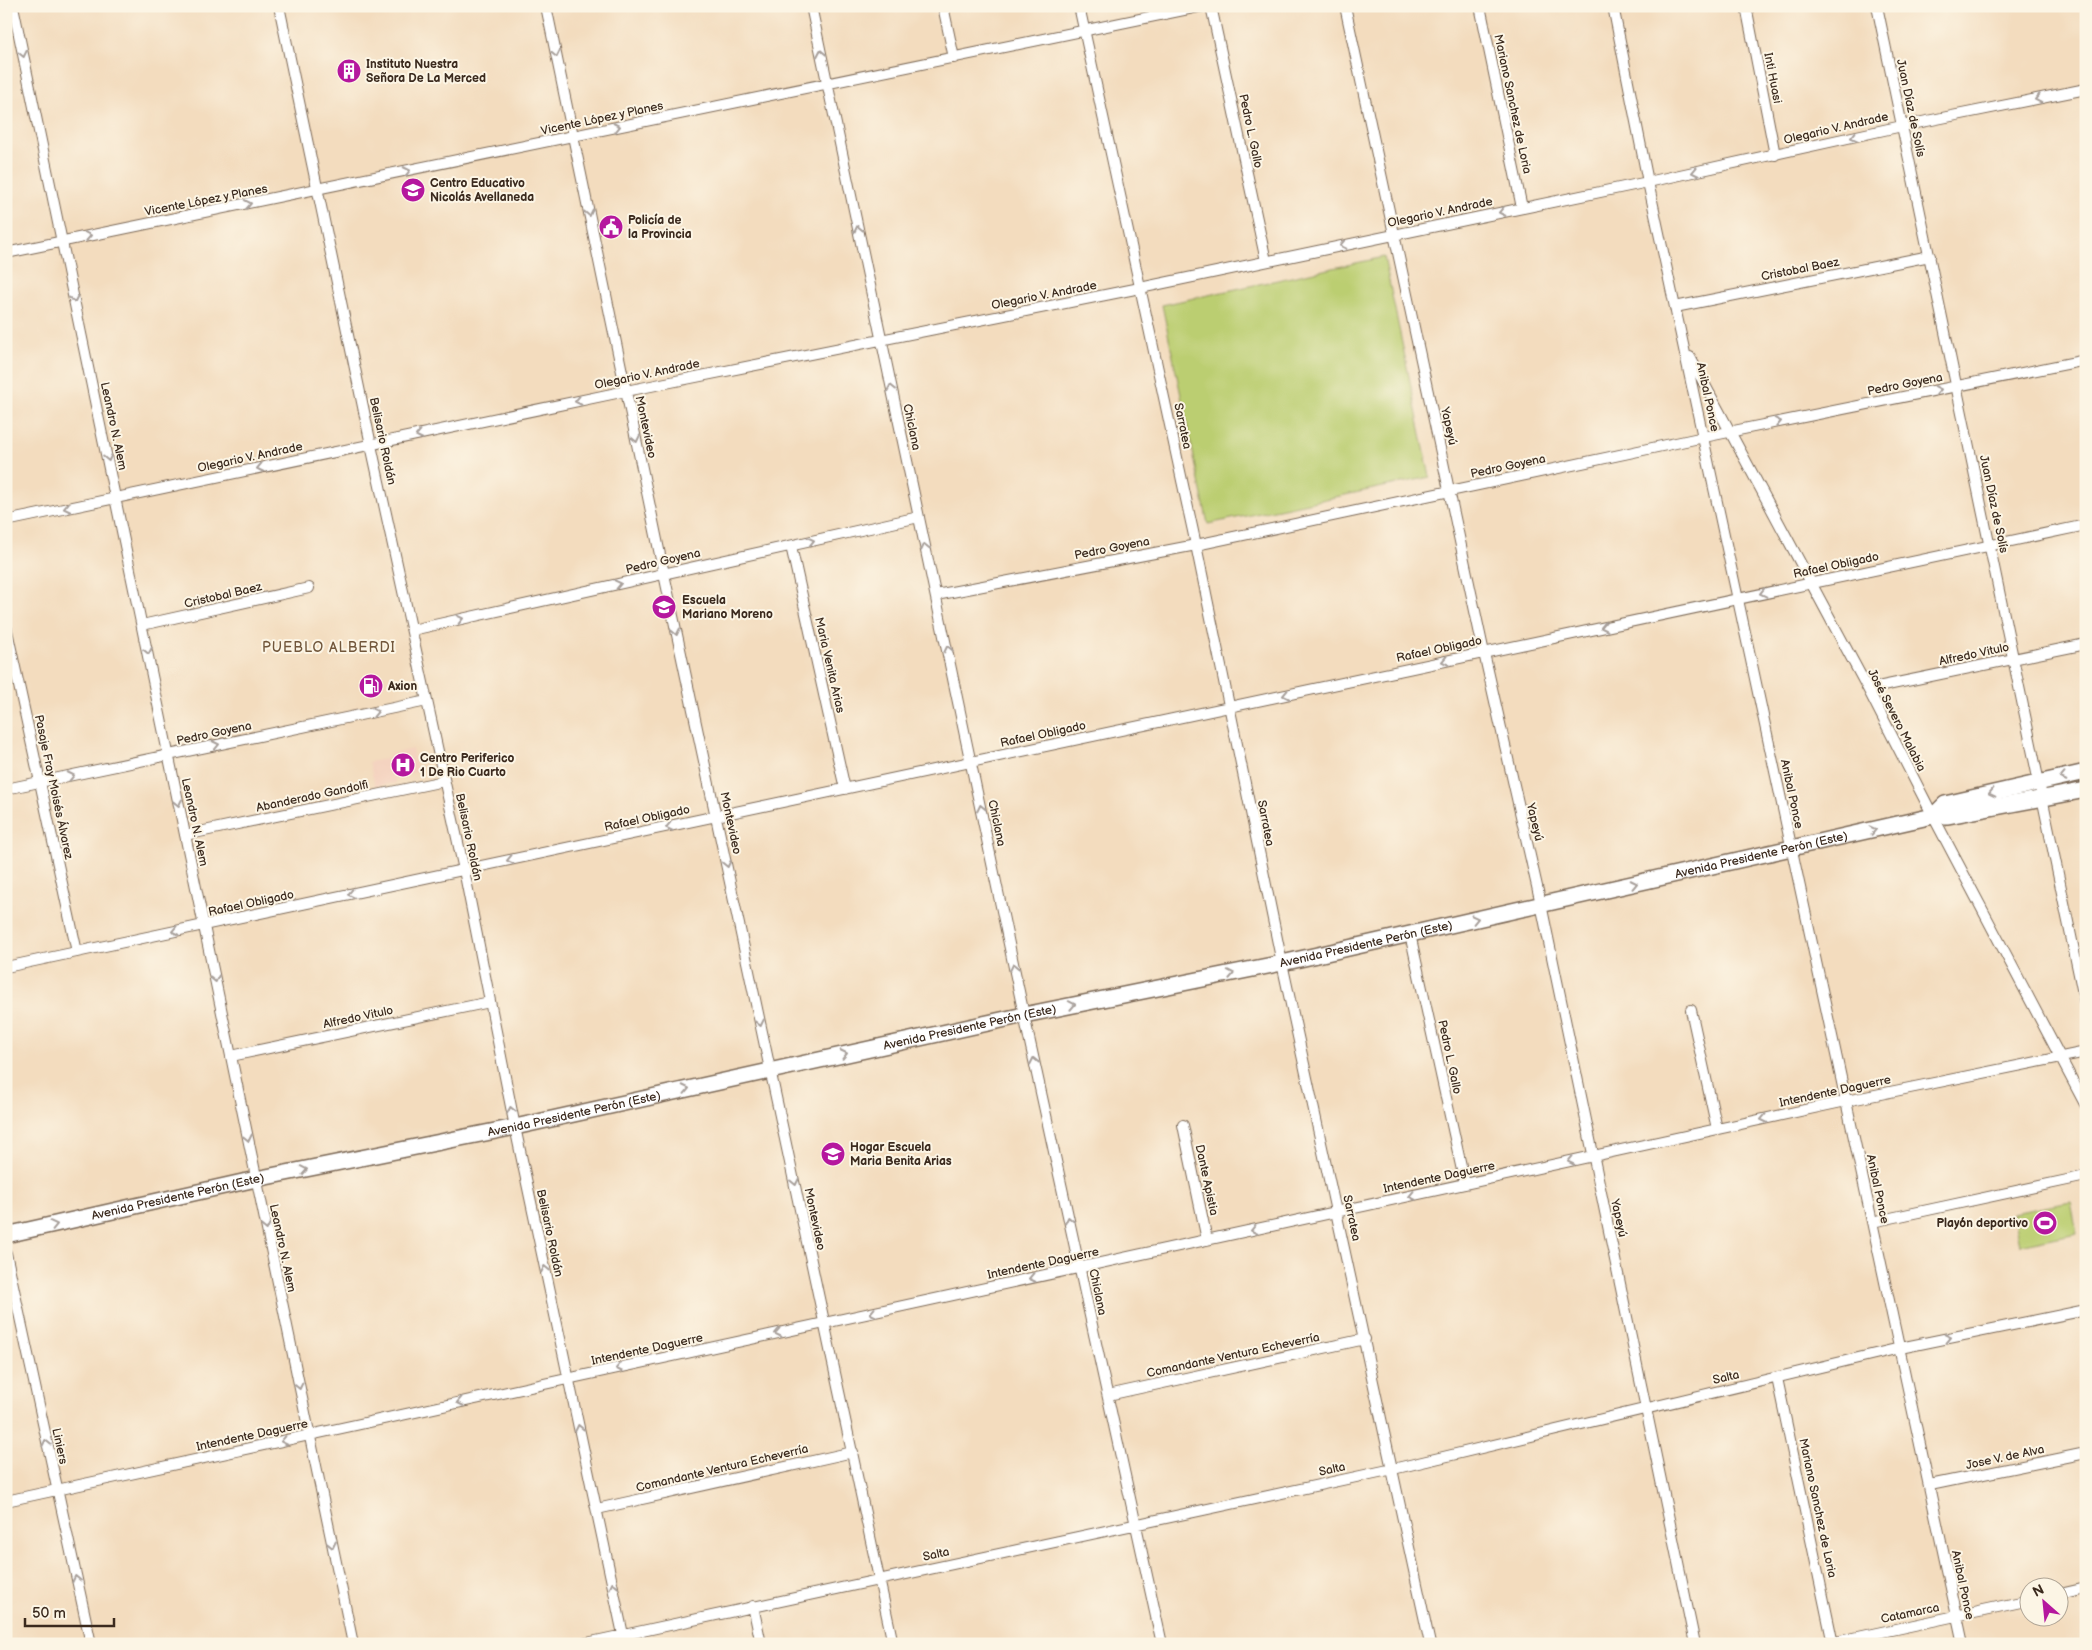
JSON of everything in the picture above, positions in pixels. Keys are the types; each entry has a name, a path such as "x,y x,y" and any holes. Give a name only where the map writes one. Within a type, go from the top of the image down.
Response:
{"main road":[{"name":"Avenida Presidente Perón (Este)","path":"1933,816 1945,804 2086,772"},
{"name":"Avenida Presidente Perón (Este)","path":"6,1236 256,1179 515,1127 1024,1015 1282,964 1541,904 1791,850 1933,816 1948,816 2086,790"}],"street":[{"name":"Leandro N. Alem","path":"13,6 352,1644"},
{"name":"Belisario Roldán","path":"279,6 371,445 464,870 515,1127 624,1639"},
{"name":"Montevideo","path":"546,6 664,574 894,1644"},
{"name":"Chiclana","path":"812,6 1024,1015 1162,1644"},
{"path":"943,6 954,58"},
{"name":"Sarratea","path":"1079,6 1196,545 1282,964 1430,1644"},
{"name":"Vicente López y Planes","path":"6,253 1203,6"},
{"name":"Pedro L. Gallo","path":"1211,6 1266,261"},
{"name":"Yapeyú","path":"1345,6 1484,653 1541,904 1696,1644"},
{"name":"Mariano Sanchez de Loria","path":"1480,6 1522,208"},
{"name":"Anibal Ponce","path":"1613,6 1648,182 1963,1644"},
{"name":"Inti Huasi","path":"1746,6 1775,155"},
{"name":"Juan Díaz de Solís","path":"1877,6 2086,1008"},
{"name":"Olegario V. Andrade","path":"6,521 626,391 1140,288 1775,155 1902,126 2086,89"},
{"name":"Cristobal Baez","path":"1676,307 1930,256"},
{"name":"José Severo Malabia","path":"1684,347 1868,689 2086,1106"},
{"name":"Pedro Goyena","path":"936,595 1196,545 1704,437 2086,360"},
{"name":"Pedro Goyena","path":"412,630 919,517"},
{"name":"Rafael Obligado","path":"6,967 1738,599 1810,582 2086,525"},
{"name":"Maria Venita Arias","path":"791,546 845,789"},
{"name":"Cristobal Baez","path":"142,625 309,588"},
{"name":"Pasaje Fray Moisés Álvarez","path":"6,626 77,952"},
{"name":"Alfredo Vitulo","path":"1868,689 2086,644"},
{"name":"Pedro Goyena","path":"6,789 427,701"},
{"name":"Abanderado Gandolfi","path":"185,835 444,781"},
{"name":"Pedro L. Gallo","path":"1410,934 1465,1184"},
{"name":"Alfredo Vitulo","path":"231,1056 490,1002"},
{"path":"1691,1010 1717,1129"},
{"name":"Intendente Daguerre","path":"6,1501 1846,1101 2086,1052"},
{"name":"Dante Apistia","path":"1183,1125 1207,1240"},
{"path":"1872,1222 2086,1176"},
{"name":"Liniers","path":"6,1253 91,1644"},
{"name":"Salta","path":"582,1644 624,1639 753,1606 1392,1469 1900,1348 2086,1310"},
{"name":"Comandante Ventura Echeverría","path":"1108,1395 1365,1339"},
{"name":"Mariano Sanchez de Loria","path":"1777,1378 1831,1643"},
{"name":"Comandante Ventura Echeverría","path":"597,1509 853,1452"},
{"name":"Jose V. de Alva","path":"1930,1485 2086,1452"},
{"path":"2070,1592 2086,1588"},
{"name":"Catamarca","path":"1831,1643 2020,1602"},
{"path":"753,1606 761,1644"}],"shaded area":[{"path":"412,749 417,772 395,777 396,783 375,786 369,762 390,758 389,754"}],"green space":[{"path":"1384,257 1430,477 1208,524 1162,305"},
{"name":"Playón deportivo","path":"2071,1202 2077,1233 2019,1245 2013,1213"}],"place":[{"name":"Instituto Nuestra Señora De La Merced","path":"349,71"},
{"name":"Centro Educativo Nicolás Avellaneda","path":"413,190"},
{"name":"Policía de la Provincia","path":"611,227"},
{"name":"Escuela Mariano Moreno","path":"664,607"},
{"name":"Axion","path":"371,686"},
{"name":"Centro Periferico 1 De Rio Cuarto","path":"403,765"},
{"name":"Hogar Escuela Maria Benita Arias","path":"833,1154"},
{"name":"Playón deportivo","path":"2045,1223"}],"district":[{"name":"PUEBLO ALBERDI","path":"329,647"}]}
